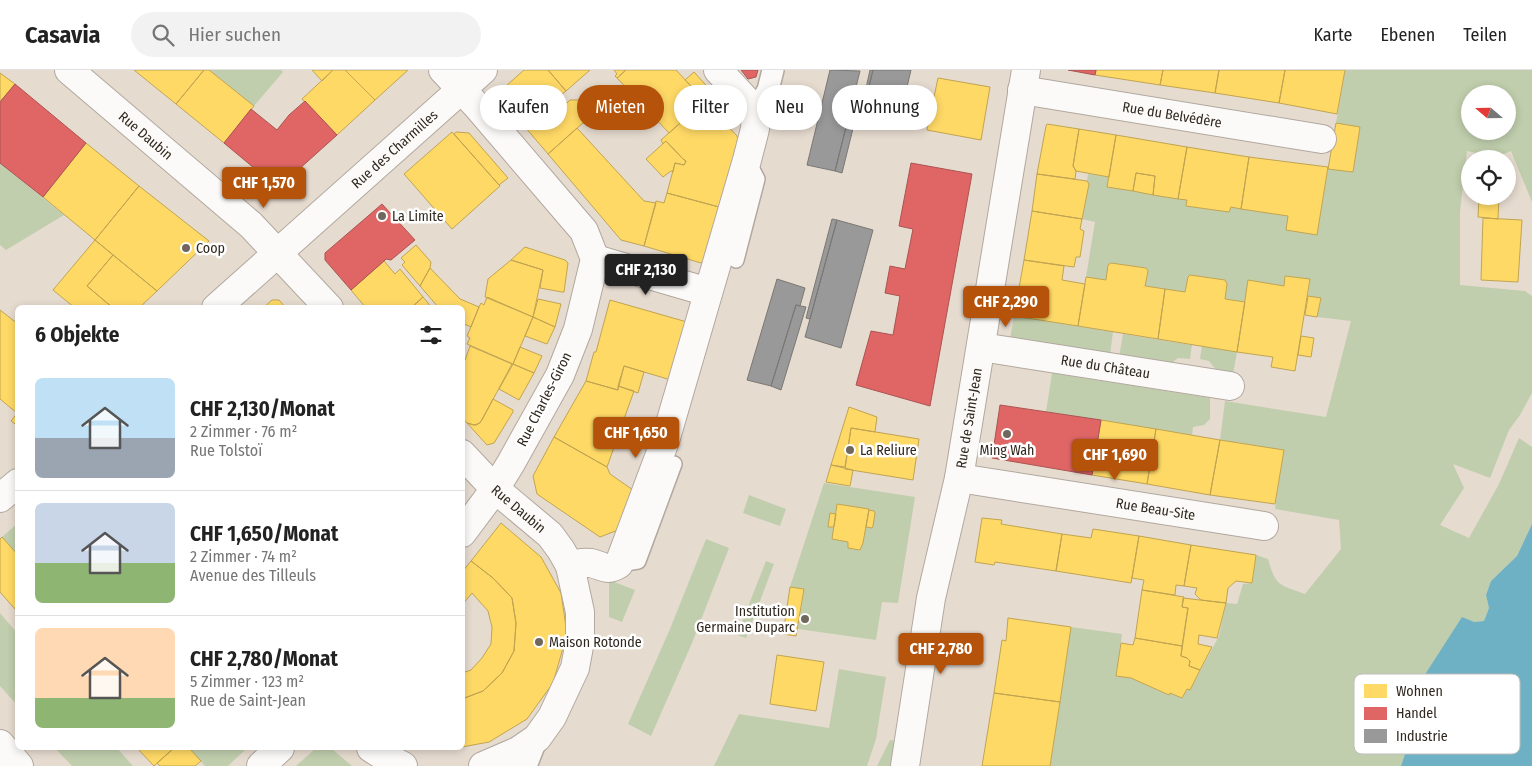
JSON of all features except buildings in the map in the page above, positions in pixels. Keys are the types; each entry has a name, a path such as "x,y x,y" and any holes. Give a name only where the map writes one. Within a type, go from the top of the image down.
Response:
{"street":[{"name":"Rue Daubin","path":"69,70 250,225 326,305"},
{"path":"443,70 584,231 595,259 708,292"},
{"name":"Rue des Charmilles","path":"219,305 483,70"},
{"path":"718,70 756,111"},
{"path":"570,566 580,562 613,568 619,564 665,441 747,160 756,111 768,90 773,70"},
{"name":"Rue du Belvédère","path":"1024,80 1322,139"},
{"name":"Rue de Saint-Jean","path":"905,766 931,598 959,478 1024,80"},
{"name":"Rue Charles-Giron","path":"465,529 495,489 560,375 578,329 595,259"},
{"name":"Rue du Château","path":"981,347 1230,386"},
{"name":"Rue Daubin","path":"465,457 495,489 550,535 570,566 580,612 580,641 575,668 552,717 537,738"},
{"name":"Rue Beau-Site","path":"959,478 1264,526"},
{"path":"0,498 15,486"},
{"path":"483,766 518,751 537,738"},
{"path":"526,766 537,738"},
{"path":"0,744 19,766"},
{"path":"261,766 278,750"},
{"path":"374,750 403,766"}],"lane":[{"path":"736,260 757,179 747,160"},
{"path":"619,564 638,561 674,464"}],"green space":[{"path":"209,70 281,70 283,72 254,106"},
{"path":"1345,70 1532,70 1532,202 1516,163 1516,150 1461,150 1460,285 1525,291 1532,296 1532,393 1509,430 1490,478 1453,464 1464,488 1440,525 1469,538 1499,484 1519,438 1532,447 1532,524 1517,556 1491,581 1486,595 1489,608 1484,621 1474,622 1426,674 1354,674 1354,754 1405,754 1401,766 1050,766 1071,627 1122,634 1116,676 1131,678 1169,695 1170,693 1182,698 1187,689 1190,690 1219,636 1226,603 1237,604 1243,584 1252,583 1256,555 1268,559 1276,580 1284,586 1305,594 1341,549 1339,520 1275,509 1283,450 1220,440 1225,401 1326,417 1351,321 1317,317 1321,299 1308,296 1310,279 1286,276 1284,286 1248,280 1245,302 1225,299 1227,284 1225,280 1191,275 1188,277 1185,292 1145,286 1148,271 1146,268 1111,263 1108,265 1106,280 1086,277 1095,222 1082,219 1089,184 1087,181 1088,174 1109,177 1108,187 1187,200 1186,206 1229,212 1231,207 1288,216 1317,235 1328,169 1353,172 1360,128 1336,123"},
{"path":"0,163 64,215 6,250 0,245"},
{"path":"1014,316 1113,332 1110,354 1010,339"},
{"path":"1123,334 1192,345 1190,359 1178,358 1169,365 1119,357"},
{"path":"1202,346 1237,352 1233,374 1217,371 1209,361 1200,359"},
{"path":"1052,373 1210,398 1210,419 1204,425 1193,427 1192,435 1046,412"},
{"path":"824,483 915,497 898,603 882,602 876,640 798,629 804,590 790,587"},
{"path":"749,495 786,509 780,526 743,513"},
{"path":"15,526 15,553 2,537"},
{"path":"706,539 729,548 692,643 651,736 628,724 670,629"},
{"path":"766,561 774,564 746,638 737,635"},
{"path":"609,580 635,590 622,622 609,617"},
{"path":"0,613 15,631 15,703 0,686"},
{"path":"839,669 886,677 876,739 867,766 714,766 739,714 829,728"},
{"path":"890,740 898,741 894,766 877,766"},
{"path":"57,750 119,750 133,766 72,766"},
{"path":"191,750 245,750 228,766 205,766"},
{"path":"314,750 333,750 352,766 296,766"}],"water":[{"path":"1532,524 1532,766 1401,766 1405,754 1520,754 1520,674 1426,674 1462,617 1474,622 1484,621 1489,608 1486,595 1491,581 1517,556"}],"place":[{"name":"La Limite","path":"382,216"},
{"name":"Coop","path":"186,248"},
{"name":"Ming Wah","path":"1007,434"},
{"name":"La Reliure","path":"850,450"},
{"name":"Institution Germaine Duparc","path":"805,619"},
{"name":"Maison Rotonde","path":"539,642"}]}
